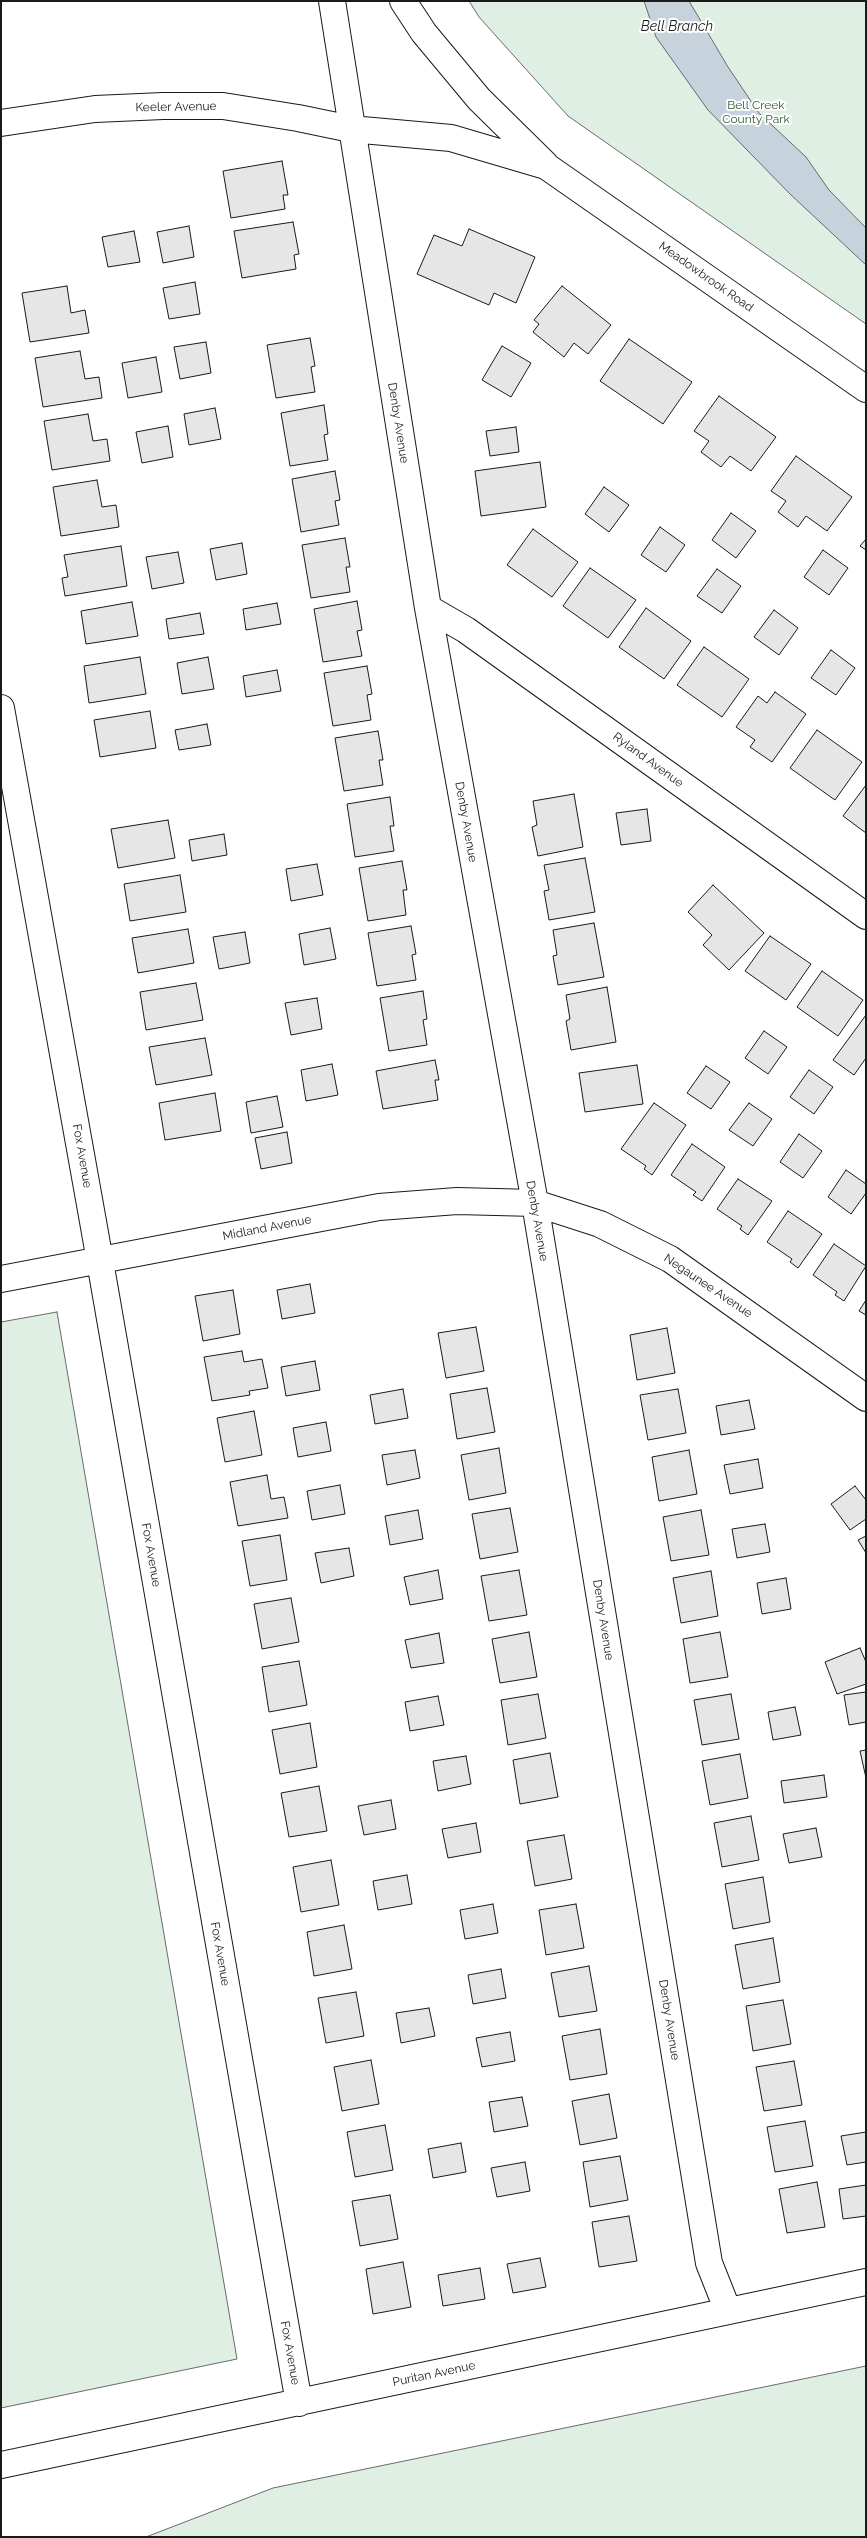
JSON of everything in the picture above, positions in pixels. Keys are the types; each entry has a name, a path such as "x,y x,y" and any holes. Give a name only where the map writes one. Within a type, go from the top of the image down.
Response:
{"street":[{"path":"332,1 350,129"},
{"name":"Meadowbrook Road","path":"403,1 424,33 478,99 546,166 866,389"},
{"name":"Keeler Avenue","path":"1,123 95,109 223,106 298,118 350,129"},
{"name":"Meadowbrook Road","path":"350,129 451,138 546,166"},
{"name":"Denby Avenue","path":"350,129 428,608 535,1203 709,2263 728,2311"},
{"name":"Ryland Avenue","path":"428,608 466,630 866,916"},
{"name":"Fox Avenue","path":"1,708 100,1260 299,2403"},
{"name":"Midland Avenue","path":"1,1279 379,1207 457,1201 535,1203"},
{"name":"Negaunee Avenue","path":"535,1203 600,1224 670,1259 866,1398"},
{"name":"Puritan Avenue","path":"1,2465 866,2282"}],"green space":[{"name":"Bell Creek County Park","path":"469,1 866,1 866,324 568,116 479,17"},
{"path":"57,1312 237,2359 1,2408 1,1322"},
{"path":"866,2366 866,2537 146,2537 273,2488"}],"water":[{"name":"Bell Branch","path":"644,1 689,1 728,67 759,113 806,157 829,190 866,228 866,265 790,194 708,110 656,37"}],"building":[{"path":"282,161 288,195 283,195 285,209 231,218 223,171"},
{"path":"293,222 299,254 294,255 296,269 242,278 234,231"},
{"path":"189,226 194,257 163,263 157,232"},
{"path":"469,229 535,257 516,303 494,293 489,305 417,274 434,235 462,246"},
{"path":"134,231 140,262 108,267 102,237"},
{"path":"195,282 200,314 169,319 163,288"},
{"path":"67,286 71,313 85,310 89,333 30,342 22,293"},
{"path":"562,286 611,325 588,354 574,343 564,357 533,332 539,324 534,320"},
{"path":"310,338 315,366 311,367 315,392 276,398 267,345"},
{"path":"629,339 692,382 663,424 600,381"},
{"path":"206,342 211,373 180,379 174,347"},
{"path":"502,346 531,363 511,397 482,380"},
{"path":"80,351 85,379 99,377 102,398 43,407 35,358"},
{"path":"156,357 162,392 128,398 122,363"},
{"path":"719,396 776,437 751,471 730,456 721,467 701,452 709,441 694,431"},
{"path":"324,405 328,434 324,435 328,460 290,466 281,413"},
{"path":"215,408 221,439 189,445 184,414"},
{"path":"88,414 93,441 107,439 110,461 52,470 44,421"},
{"path":"168,426 173,457 142,463 136,432"},
{"path":"516,427 519,452 490,456 486,431"},
{"path":"796,456 852,497 827,531 806,516 798,527 778,512 786,501 771,491"},
{"path":"540,462 546,507 481,516 475,471"},
{"path":"335,471 340,500 335,501 339,525 301,532 292,479"},
{"path":"97,480 102,507 116,505 119,527 61,536 53,487"},
{"path":"604,487 629,505 609,532 585,514"},
{"path":"731,513 756,531 736,558 712,540"},
{"path":"660,527 685,545 666,572 641,555"},
{"path":"533,529 578,562 552,597 507,565"},
{"path":"345,538 350,567 346,567 350,592 311,598 302,545"},
{"path":"866,539 866,550 860,546"},
{"path":"242,543 247,574 216,580 210,549"},
{"path":"121,546 127,586 65,596 62,578 68,577 64,555"},
{"path":"823,550 848,568 829,595 804,577"},
{"path":"178,552 184,583 152,589 146,557"},
{"path":"590,568 636,600 608,638 563,606"},
{"path":"717,569 741,586 722,613 697,596"},
{"path":"357,601 362,630 357,631 362,656 323,662 314,609"},
{"path":"132,602 138,636 86,644 81,611"},
{"path":"277,603 281,624 246,630 243,609"},
{"path":"646,608 691,641 664,679 619,647"},
{"path":"774,610 798,628 779,655 754,637"},
{"path":"200,613 204,634 169,639 166,619"},
{"path":"704,647 749,679 722,717 677,685"},
{"path":"831,650 855,668 836,695 811,678"},
{"path":"140,657 146,694 89,703 84,666"},
{"path":"208,657 214,689 182,694 177,663"},
{"path":"367,666 372,694 367,695 371,720 333,726 324,673"},
{"path":"277,670 281,691 246,697 243,676"},
{"path":"775,692 806,714 772,762 750,747 755,740 736,727 758,696 767,703"},
{"path":"150,711 156,748 100,757 94,720"},
{"path":"207,724 211,745 179,750 175,730"},
{"path":"817,730 862,762 835,800 790,768"},
{"path":"378,731 383,760 379,760 383,785 344,791 335,738"},
{"path":"866,785 866,833 843,816"},
{"path":"574,794 583,847 538,856 532,827 537,825 533,801"},
{"path":"390,797 394,826 390,826 394,851 355,857 347,804"},
{"path":"647,809 651,841 621,845 616,813"},
{"path":"168,820 175,858 118,868 111,829"},
{"path":"224,834 227,855 192,861 189,840"},
{"path":"585,858 595,912 549,920 544,891 549,890 544,865"},
{"path":"402,861 407,890 403,890 406,915 368,921 359,868"},
{"path":"317,864 323,895 291,901 286,869"},
{"path":"180,875 186,912 130,921 124,884"},
{"path":"713,885 764,933 729,970 703,945 712,935 688,912"},
{"path":"594,923 604,977 558,985 553,956 557,955 553,930"},
{"path":"411,926 416,954 412,955 416,980 377,986 368,933"},
{"path":"330,928 336,959 304,965 299,934"},
{"path":"188,929 194,963 138,973 132,938"},
{"path":"245,932 250,963 219,969 213,937"},
{"path":"770,936 811,964 786,1000 745,971"},
{"path":"822,971 863,1000 838,1036 797,1007"},
{"path":"196,983 203,1020 146,1030 140,992"},
{"path":"607,987 616,1042 571,1050 566,1021 570,1019 566,995"},
{"path":"423,991 427,1019 423,1020 427,1045 389,1051 380,998"},
{"path":"317,998 322,1029 291,1035 285,1003"},
{"path":"866,1015 866,1058 854,1075 833,1060"},
{"path":"764,1031 787,1047 768,1074 745,1058"},
{"path":"205,1038 212,1075 156,1085 149,1047"},
{"path":"435,1060 439,1080 435,1080 438,1100 383,1109 376,1071"},
{"path":"332,1064 338,1095 306,1101 301,1070"},
{"path":"637,1065 643,1104 585,1112 579,1073"},
{"path":"706,1066 730,1082 711,1109 687,1093"},
{"path":"809,1070 833,1087 814,1114 790,1097"},
{"path":"215,1093 221,1131 165,1140 159,1103"},
{"path":"277,1096 283,1127 251,1133 246,1102"},
{"path":"654,1103 686,1125 652,1175 644,1169 646,1166 621,1149"},
{"path":"749,1103 772,1119 753,1146 729,1130"},
{"path":"287,1132 292,1163 261,1169 255,1138"},
{"path":"799,1134 822,1151 803,1178 780,1162"},
{"path":"692,1144 725,1167 702,1201 693,1195 696,1192 671,1175"},
{"path":"846,1170 866,1184 866,1193 851,1214 828,1197"},
{"path":"738,1179 772,1201 748,1235 740,1229 742,1226 717,1209"},
{"path":"788,1211 822,1234 798,1268 790,1262 792,1259 767,1242"},
{"path":"834,1244 866,1266 844,1301 835,1295 837,1292 813,1275"},
{"path":"310,1284 315,1313 282,1319 277,1290"},
{"path":"233,1290 240,1334 203,1341 195,1296"},
{"path":"866,1300 866,1315 859,1311"},
{"path":"476,1327 484,1371 446,1378 438,1333"},
{"path":"667,1328 675,1373 637,1380 630,1335"},
{"path":"242,1351 244,1362 262,1359 268,1388 249,1391 250,1395 212,1401 204,1357"},
{"path":"315,1361 320,1390 286,1396 281,1367"},
{"path":"487,1388 495,1432 457,1439 450,1394"},
{"path":"403,1389 408,1418 375,1424 370,1395"},
{"path":"678,1389 686,1433 648,1440 640,1395"},
{"path":"749,1400 755,1429 721,1435 716,1406"},
{"path":"254,1411 262,1455 225,1462 217,1418"},
{"path":"326,1422 331,1451 298,1457 293,1428"},
{"path":"499,1448 506,1493 469,1500 461,1455"},
{"path":"415,1450 420,1478 387,1485 382,1455"},
{"path":"689,1450 697,1494 659,1501 652,1457"},
{"path":"758,1459 763,1488 730,1494 724,1465"},
{"path":"267,1475 271,1499 284,1497 288,1518 238,1526 230,1482"},
{"path":"340,1485 345,1514 312,1520 307,1491"},
{"path":"855,1486 866,1500 866,1519 850,1530 831,1504"},
{"path":"510,1508 518,1552 480,1559 472,1514"},
{"path":"418,1510 423,1539 390,1545 385,1516"},
{"path":"701,1510 709,1555 671,1561 663,1517"},
{"path":"765,1524 770,1552 737,1558 732,1529"},
{"path":"280,1535 287,1580 250,1586 242,1541"},
{"path":"866,1536 866,1553 858,1540"},
{"path":"349,1548 354,1576 321,1583 315,1553"},
{"path":"438,1570 443,1599 410,1605 404,1577"},
{"path":"519,1570 527,1615 489,1621 481,1576"},
{"path":"711,1571 718,1616 681,1623 673,1578"},
{"path":"786,1578 791,1609 762,1614 757,1583"},
{"path":"291,1598 299,1642 262,1649 254,1604"},
{"path":"529,1632 537,1677 500,1683 492,1639"},
{"path":"720,1632 728,1677 690,1683 683,1639"},
{"path":"439,1633 444,1663 411,1668 405,1640"},
{"path":"860,1648 866,1662 866,1684 837,1694 825,1662"},
{"path":"299,1661 307,1705 269,1712 262,1667"},
{"path":"866,1692 866,1722 849,1725 844,1695"},
{"path":"538,1694 546,1738 508,1745 501,1700"},
{"path":"731,1694 739,1739 702,1745 694,1700"},
{"path":"438,1696 444,1725 410,1731 405,1702"},
{"path":"795,1707 801,1735 773,1740 768,1712"},
{"path":"310,1723 317,1767 280,1774 272,1730"},
{"path":"866,1750 866,1778 860,1751"},
{"path":"550,1753 558,1797 520,1804 513,1760"},
{"path":"740,1754 748,1798 710,1805 702,1761"},
{"path":"466,1756 471,1784 438,1791 433,1761"},
{"path":"824,1775 827,1797 784,1803 781,1781"},
{"path":"319,1786 327,1831 289,1837 281,1793"},
{"path":"391,1800 396,1829 364,1835 358,1806"},
{"path":"751,1816 759,1860 722,1867 714,1823"},
{"path":"476,1823 481,1852 448,1858 442,1829"},
{"path":"816,1828 822,1857 789,1863 783,1834"},
{"path":"564,1835 572,1879 535,1886 527,1841"},
{"path":"331,1860 339,1905 301,1912 293,1867"},
{"path":"407,1875 412,1904 378,1910 373,1881"},
{"path":"763,1877 770,1922 733,1929 725,1884"},
{"path":"493,1904 498,1933 465,1939 460,1910"},
{"path":"576,1904 584,1948 546,1955 539,1910"},
{"path":"344,1925 352,1969 314,1976 307,1932"},
{"path":"773,1938 780,1982 743,1989 735,1945"},
{"path":"589,1966 597,2011 559,2017 551,1973"},
{"path":"501,1969 506,1998 473,2004 468,1975"},
{"path":"356,1992 364,2036 326,2043 318,1998"},
{"path":"783,2000 791,2044 753,2051 746,2006"},
{"path":"429,2008 435,2036 401,2043 396,2013"},
{"path":"600,2029 607,2074 570,2080 562,2036"},
{"path":"510,2032 515,2061 482,2067 476,2038"},
{"path":"371,2060 379,2104 342,2111 334,2067"},
{"path":"794,2061 802,2105 764,2111 756,2067"},
{"path":"609,2094 617,2138 580,2145 572,2101"},
{"path":"522,2097 528,2126 494,2132 489,2102"},
{"path":"805,2121 813,2166 775,2172 767,2127"},
{"path":"385,2125 393,2170 355,2177 347,2132"},
{"path":"866,2132 866,2162 847,2165 841,2136"},
{"path":"461,2143 466,2172 433,2178 428,2149"},
{"path":"620,2156 628,2200 590,2207 583,2162"},
{"path":"525,2162 530,2191 497,2197 491,2168"},
{"path":"817,2182 825,2227 787,2233 779,2189"},
{"path":"866,2185 866,2216 843,2219 839,2189"},
{"path":"390,2195 398,2239 360,2246 352,2201"},
{"path":"629,2216 637,2261 599,2267 592,2222"},
{"path":"540,2258 546,2287 513,2293 507,2264"},
{"path":"403,2262 411,2307 373,2314 366,2269"},
{"path":"480,2268 485,2299 443,2306 438,2275"}]}
